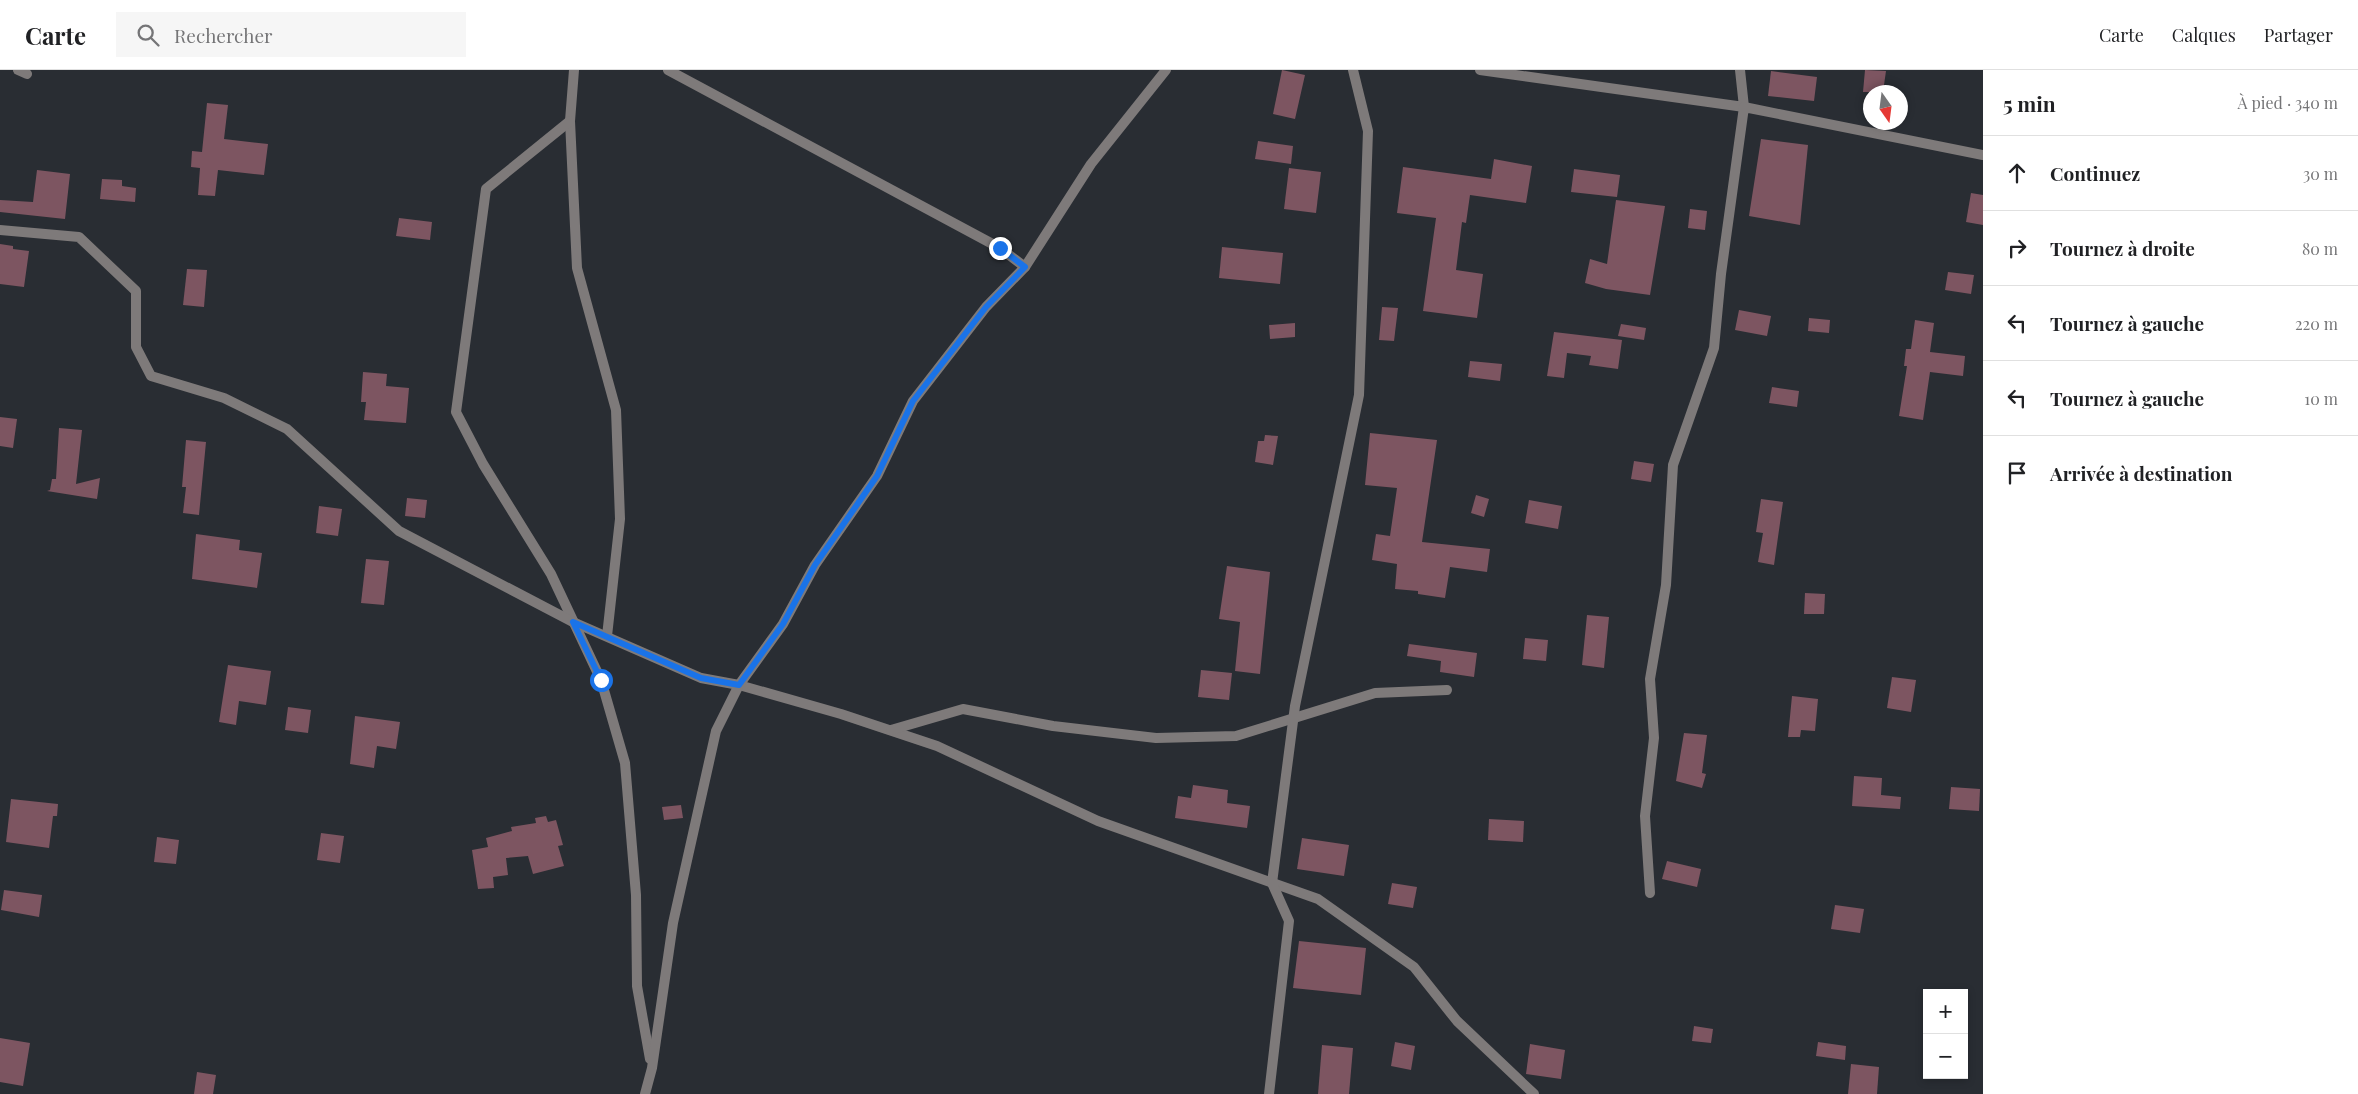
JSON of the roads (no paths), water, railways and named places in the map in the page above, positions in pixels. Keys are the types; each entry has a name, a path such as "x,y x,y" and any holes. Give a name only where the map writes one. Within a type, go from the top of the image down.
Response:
{"street":[{"path":"574,70 570,121 577,268 616,410 620,519 607,636"},
{"path":"668,70 1000,248 1025,267"},
{"path":"645,1094 652,1068 672,923 716,731 739,685 783,624 815,565 877,476 913,401 986,307 1025,267 1091,164 1166,70"},
{"path":"1269,1094 1289,921 1272,883 1293,717 1359,395 1368,130 1353,70"},
{"path":"1480,70 1744,107 1983,155"},
{"path":"1650,892 1645,816 1654,738 1650,680 1666,585 1673,465 1714,348 1721,274 1744,107 1740,70"},
{"path":"570,121 486,189 456,412 483,464 551,574 601,680 625,763 636,895 637,986 652,1068"},
{"path":"0,230 79,237 136,291 136,347 151,376 224,398 287,429 399,531 573,622 701,678 739,685 841,714 937,746 1098,821 1318,899 1414,967 1457,1021 1534,1094"},
{"path":"891,730 963,709 1053,726 1156,738 1236,736 1375,693 1447,690"}]}
